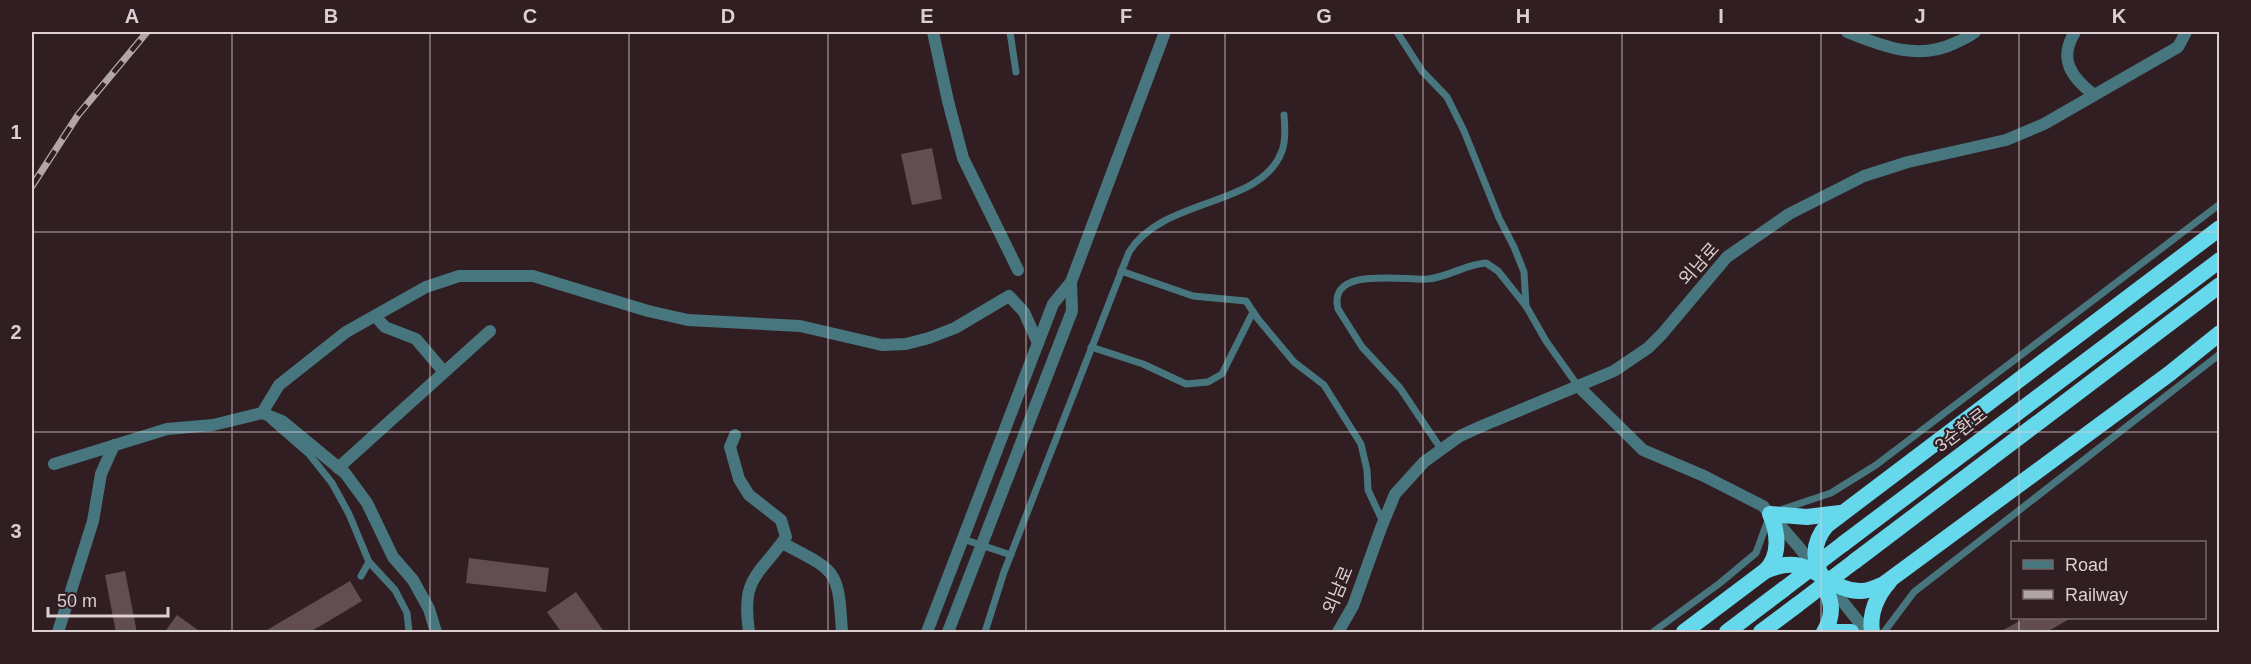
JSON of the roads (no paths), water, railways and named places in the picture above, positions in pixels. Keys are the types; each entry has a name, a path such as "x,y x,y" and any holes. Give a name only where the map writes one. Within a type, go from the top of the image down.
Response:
{"highway":[{"path":"1824,633 1831,610 1827,589 1815,555 1816,543 1825,527 1841,512 2220,228"},
{"name":"3순환로","path":"1727,633 2220,260"},
{"path":"1761,633 2220,285"},
{"path":"1765,571 1789,565 1809,568 1846,588 1858,591 1873,588 1892,579 2169,374 2220,333"},
{"path":"1683,633 1772,564 1776,548 1775,531 1770,514 1815,517 1841,512"},
{"path":"1872,633 1875,606 1884,588 1892,579"},
{"path":"1834,633 1851,633"}],"street":[{"path":"933,32 963,158 1018,270"},
{"path":"927,633 1053,304 1071,282 1165,32"},
{"path":"1847,32 1884,46 1924,52 1945,48 1975,32"},
{"path":"2075,32 2069,41 2066,58 2072,73 2081,85 2094,95"},
{"name":"외남로","path":"1338,633 1353,606 1395,494 1409,477 1440,448 1482,426 1614,371 1648,348 1673,322 1727,257 1789,214 1864,176 1908,162 2006,140 2044,124 2178,47 2186,32"},
{"path":"262,413 279,385 346,332 426,286 459,276 533,276 648,311 688,320 800,326 882,345 906,344 938,335 965,323 1009,296 1024,312 1038,344"},
{"path":"948,633 1072,311 1071,282"},
{"path":"375,316 385,327 416,339 444,372"},
{"path":"338,468 490,331"},
{"path":"1578,386 1643,450 1763,506 1867,633"},
{"path":"54,464 167,429 213,425 262,413 282,421 345,473 367,503 393,557 413,580 429,609 436,633"},
{"path":"735,435 730,447 739,479 749,495 781,520 786,537 759,570 748,591 745,609 749,633"},
{"path":"58,633 93,521 101,474 114,445"},
{"path":"782,543 822,564 832,574 838,585 842,633"}],"lane":[{"path":"1010,32 1016,72"},
{"path":"1397,32 1422,71 1447,97 1464,131 1524,272 1526,306"},
{"path":"985,633 1011,555 1090,347 1121,271 1137,239 1163,220 1246,188 1261,179 1278,160 1283,148 1284,115"},
{"path":"1653,633 1756,553 1770,514 1831,493 1876,465 2220,204"},
{"path":"1440,448 1400,388 1362,347 1338,309 1336,303 1338,293 1346,286 1358,280 1376,277 1429,279 1450,274 1471,265 1486,263 1498,271 1526,306 1546,341 1578,386"},
{"path":"1121,271 1193,296 1246,301 1294,362 1324,385 1361,444 1367,470 1368,490 1383,522"},
{"path":"1090,347 1143,364 1186,384 1208,382 1222,374 1253,312"},
{"path":"1884,633 1914,592 2220,354"},
{"path":"262,413 309,454 332,483 349,514 369,562 395,591 407,613 409,633"},
{"path":"963,539 1011,555"},
{"path":"361,576 369,562"}],"railway":[{"path":"32,186 78,115 147,32"}]}
